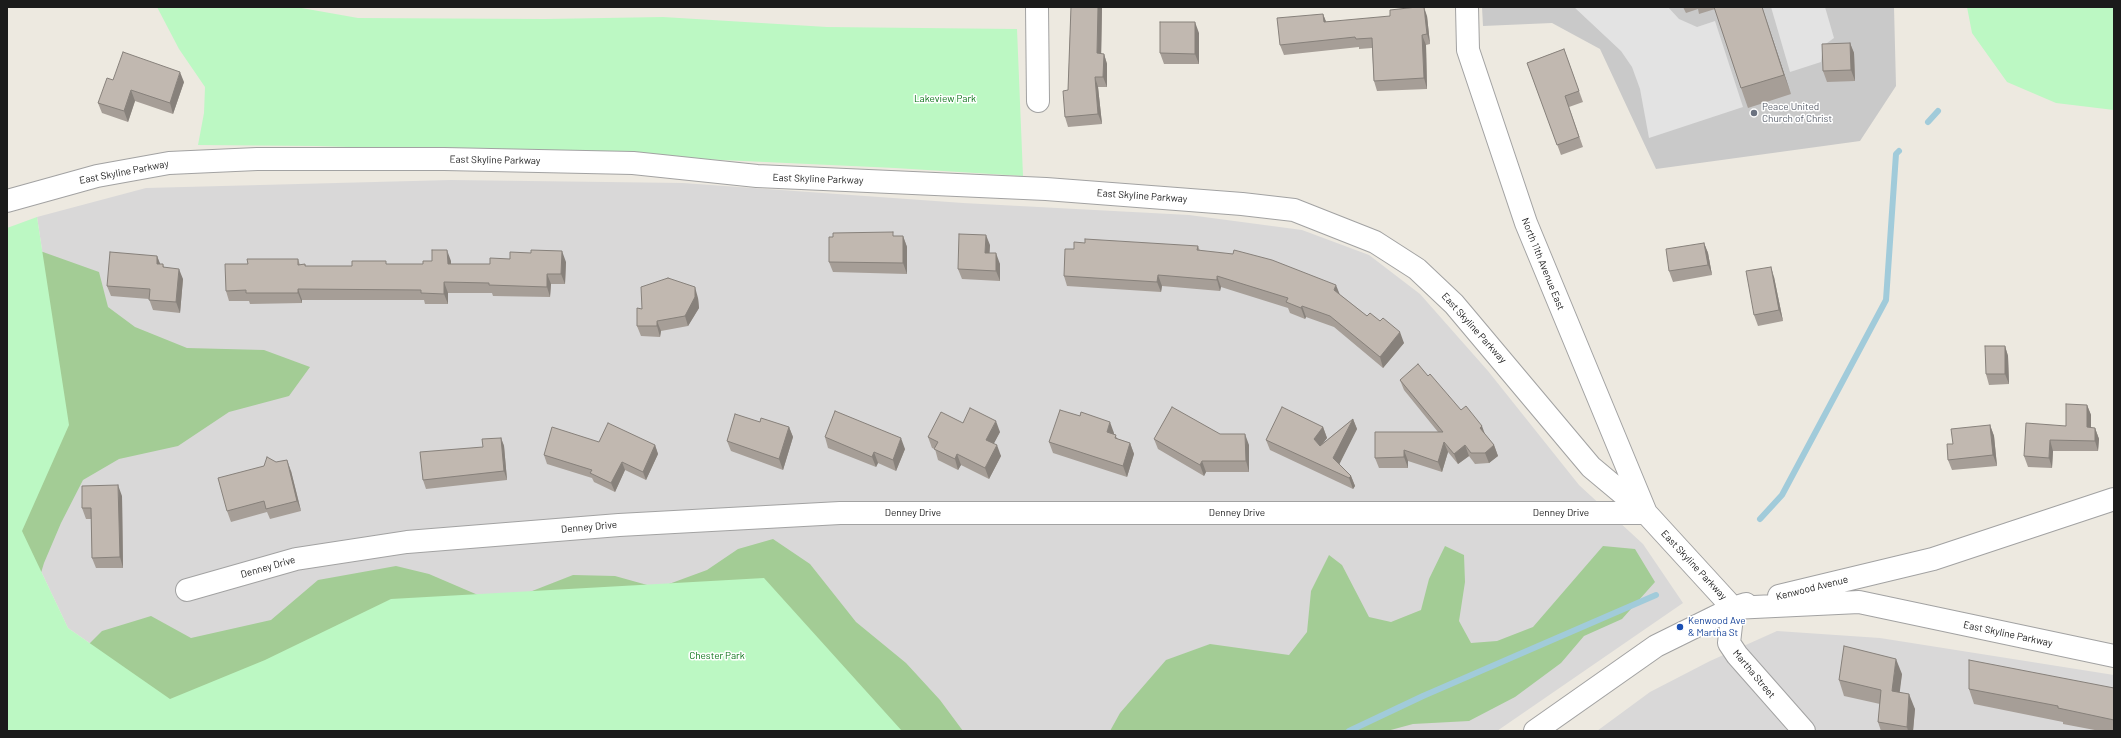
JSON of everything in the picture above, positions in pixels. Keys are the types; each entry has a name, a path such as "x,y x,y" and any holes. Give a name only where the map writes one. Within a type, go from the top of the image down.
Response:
{"street":[{"path":"1037,7 1038,101"},
{"name":"North 11th Avenue East","path":"1467,7 1468,50 1526,223 1646,513"},
{"name":"East Skyline Parkway","path":"7,202 91,178 169,163 250,160 444,159 633,163 757,176 1046,189 1234,203 1294,210 1375,242 1417,269 1454,304 1591,467 1646,513 1733,608 1859,602 2114,656"},
{"name":"Kenwood Avenue","path":"1535,731 1656,646 1733,608 1933,559 2114,499"},
{"name":"Denney Drive","path":"187,590 296,559 407,542 619,525 816,514 1646,513"},
{"name":"Martha Street","path":"1733,608 1729,643 1737,655 1804,731"}],"shaded area":[{"name":"Peace United Church of Christ","path":"1482,7 1894,7 1896,86 1860,141 1656,169 1600,49 1552,23 1483,26"},
{"path":"1574,7 1668,7 1679,19 1697,27 1715,21 1743,107 1649,138 1640,89 1632,67 1621,51"},
{"path":"1771,7 1825,7 1834,38 1823,46 1821,62 1790,72"},
{"path":"451,180 683,183 963,203 1189,215 1302,230 1369,255 1420,294 1488,371 1579,485 1643,544 1683,603 1497,731 902,731 170,699 68,628 22,531 69,425 37,217 146,188"},
{"path":"1777,631 1880,638 2114,675 2114,731 1597,731 1650,692 1710,661"}],"green space":[{"name":"Lakeview Park","path":"157,7 296,7 358,18 545,19 663,17 827,27 1017,29 1023,176 895,168 635,156 317,146 198,145 204,113 205,87 179,49"},
{"path":"1967,7 2114,7 2114,110 2056,103 2007,82 1972,33"},
{"name":"Chester Park","path":"37,217 69,425 22,531 68,628 170,699 265,660 391,599 764,578 902,731 7,731 7,228"},
{"name":"Chester Park","path":"29,247 99,272 108,307 135,327 187,348 264,350 310,367 289,396 229,412 178,446 119,459 83,480 61,523 44,563 27,619 66,667 102,631 151,616 191,638 271,620 318,580 396,566 429,574 499,604 573,575 615,576 658,588 707,570 738,549 773,539 810,564 856,622 906,663 940,700 963,731 7,731"},
{"path":"1445,546 1464,555 1465,582 1459,621 1471,643 1497,641 1533,627 1603,546 1635,549 1655,582 1622,619 1584,636 1561,663 1515,697 1469,721 1413,724 1387,731 1110,731 1120,713 1166,660 1210,644 1289,655 1307,632 1311,591 1329,555 1342,565 1369,617 1391,622 1421,610 1429,579"}],"building":[{"path":"1071,7 1098,7 1097,53 1104,54 1103,77 1095,77 1098,114 1065,117 1063,91 1068,90"},
{"path":"1424,7 1427,34 1422,35 1424,78 1374,81 1372,38 1356,39 1355,37 1280,45 1277,18 1323,14 1324,22 1390,16 1390,10"},
{"path":"1714,7 1762,7 1784,75 1741,88"},
{"path":"1160,22 1195,22 1195,54 1160,53"},
{"path":"1850,43 1851,70 1823,71 1822,44"},
{"path":"1564,49 1579,91 1565,96 1579,137 1557,145 1527,63"},
{"path":"123,52 180,72 170,103 131,90 124,111 98,103 107,78 113,80"},
{"path":"893,232 893,236 903,236 903,263 829,262 829,237 833,237 833,233"},
{"path":"959,234 986,235 985,253 996,253 996,271 958,269"},
{"path":"1085,239 1198,246 1197,250 1233,254 1234,250 1272,260 1336,285 1334,290 1367,316 1370,313 1380,321 1383,318 1400,332 1380,357 1330,316 1286,302 1288,298 1217,276 1217,280 1158,275 1157,282 1064,276 1065,249 1074,249 1074,242 1085,243"},
{"path":"1704,243 1708,265 1669,271 1666,249"},
{"path":"432,250 447,250 448,264 490,264 490,258 510,259 510,252 531,253 531,250 562,251 561,274 547,274 547,287 444,282 444,294 421,293 421,290 298,289 298,293 246,293 246,290 226,291 225,264 248,264 247,259 298,259 298,265 305,264 305,266 352,266 352,261 386,261 386,264 423,264 423,261 432,261"},
{"path":"110,252 157,256 157,264 163,264 163,267 179,269 176,302 149,300 150,289 107,286"},
{"path":"1771,267 1779,310 1754,315 1746,271"},
{"path":"668,278 695,287 695,297 685,316 657,321 657,326 637,326 637,308 642,309 641,287"},
{"path":"1985,346 2005,346 2005,374 1986,374"},
{"path":"1418,364 1428,376 1430,374 1461,410 1466,406 1482,426 1480,428 1494,445 1485,453 1471,453 1465,445 1454,454 1444,442 1438,462 1404,450 1404,457 1375,458 1375,432 1443,432 1400,380"},
{"path":"2066,404 2087,405 2087,427 2095,428 2095,441 2050,440 2049,458 2024,456 2026,423 2066,426"},
{"path":"1172,407 1220,434 1245,434 1246,461 1202,461 1200,465 1154,439"},
{"path":"1282,407 1323,427 1314,439 1320,446 1353,419 1333,458 1351,476 1349,478 1266,440"},
{"path":"970,408 996,421 986,440 997,445 985,468 957,454 955,459 934,449 938,442 928,437 941,412 963,423"},
{"path":"1060,410 1080,416 1081,412 1110,422 1107,432 1116,435 1115,438 1130,443 1123,466 1049,442"},
{"path":"835,411 901,438 893,460 874,452 872,457 825,437"},
{"path":"735,414 760,422 761,418 789,427 779,459 727,441"},
{"path":"608,423 655,445 643,472 622,462 611,483 590,473 592,470 544,455 552,427 599,442"},
{"path":"1990,425 1993,455 1948,460 1947,444 1953,444 1951,429"},
{"path":"501,438 504,471 423,480 420,452 483,447 482,439"},
{"path":"267,457 276,462 287,460 297,501 266,509 264,501 227,511 218,478 264,466"},
{"path":"118,485 120,557 92,558 91,508 82,508 82,486"},
{"path":"1844,646 1896,659 1892,691 1909,694 1907,727 1878,722 1881,690 1839,680"},
{"path":"1969,660 2114,688 2114,720 2058,708 2058,706 1969,689"}],"waterway":[{"path":"1928,122 1938,111"},
{"path":"1760,519 1782,495 1886,300 1896,154 1899,151"},
{"path":"1349,731 1423,696 1656,595"}],"place":[{"name":"Peace United Church of Christ","path":"1754,113"},
{"name":"Kenwood Ave & Martha St","path":"1680,627"}]}
